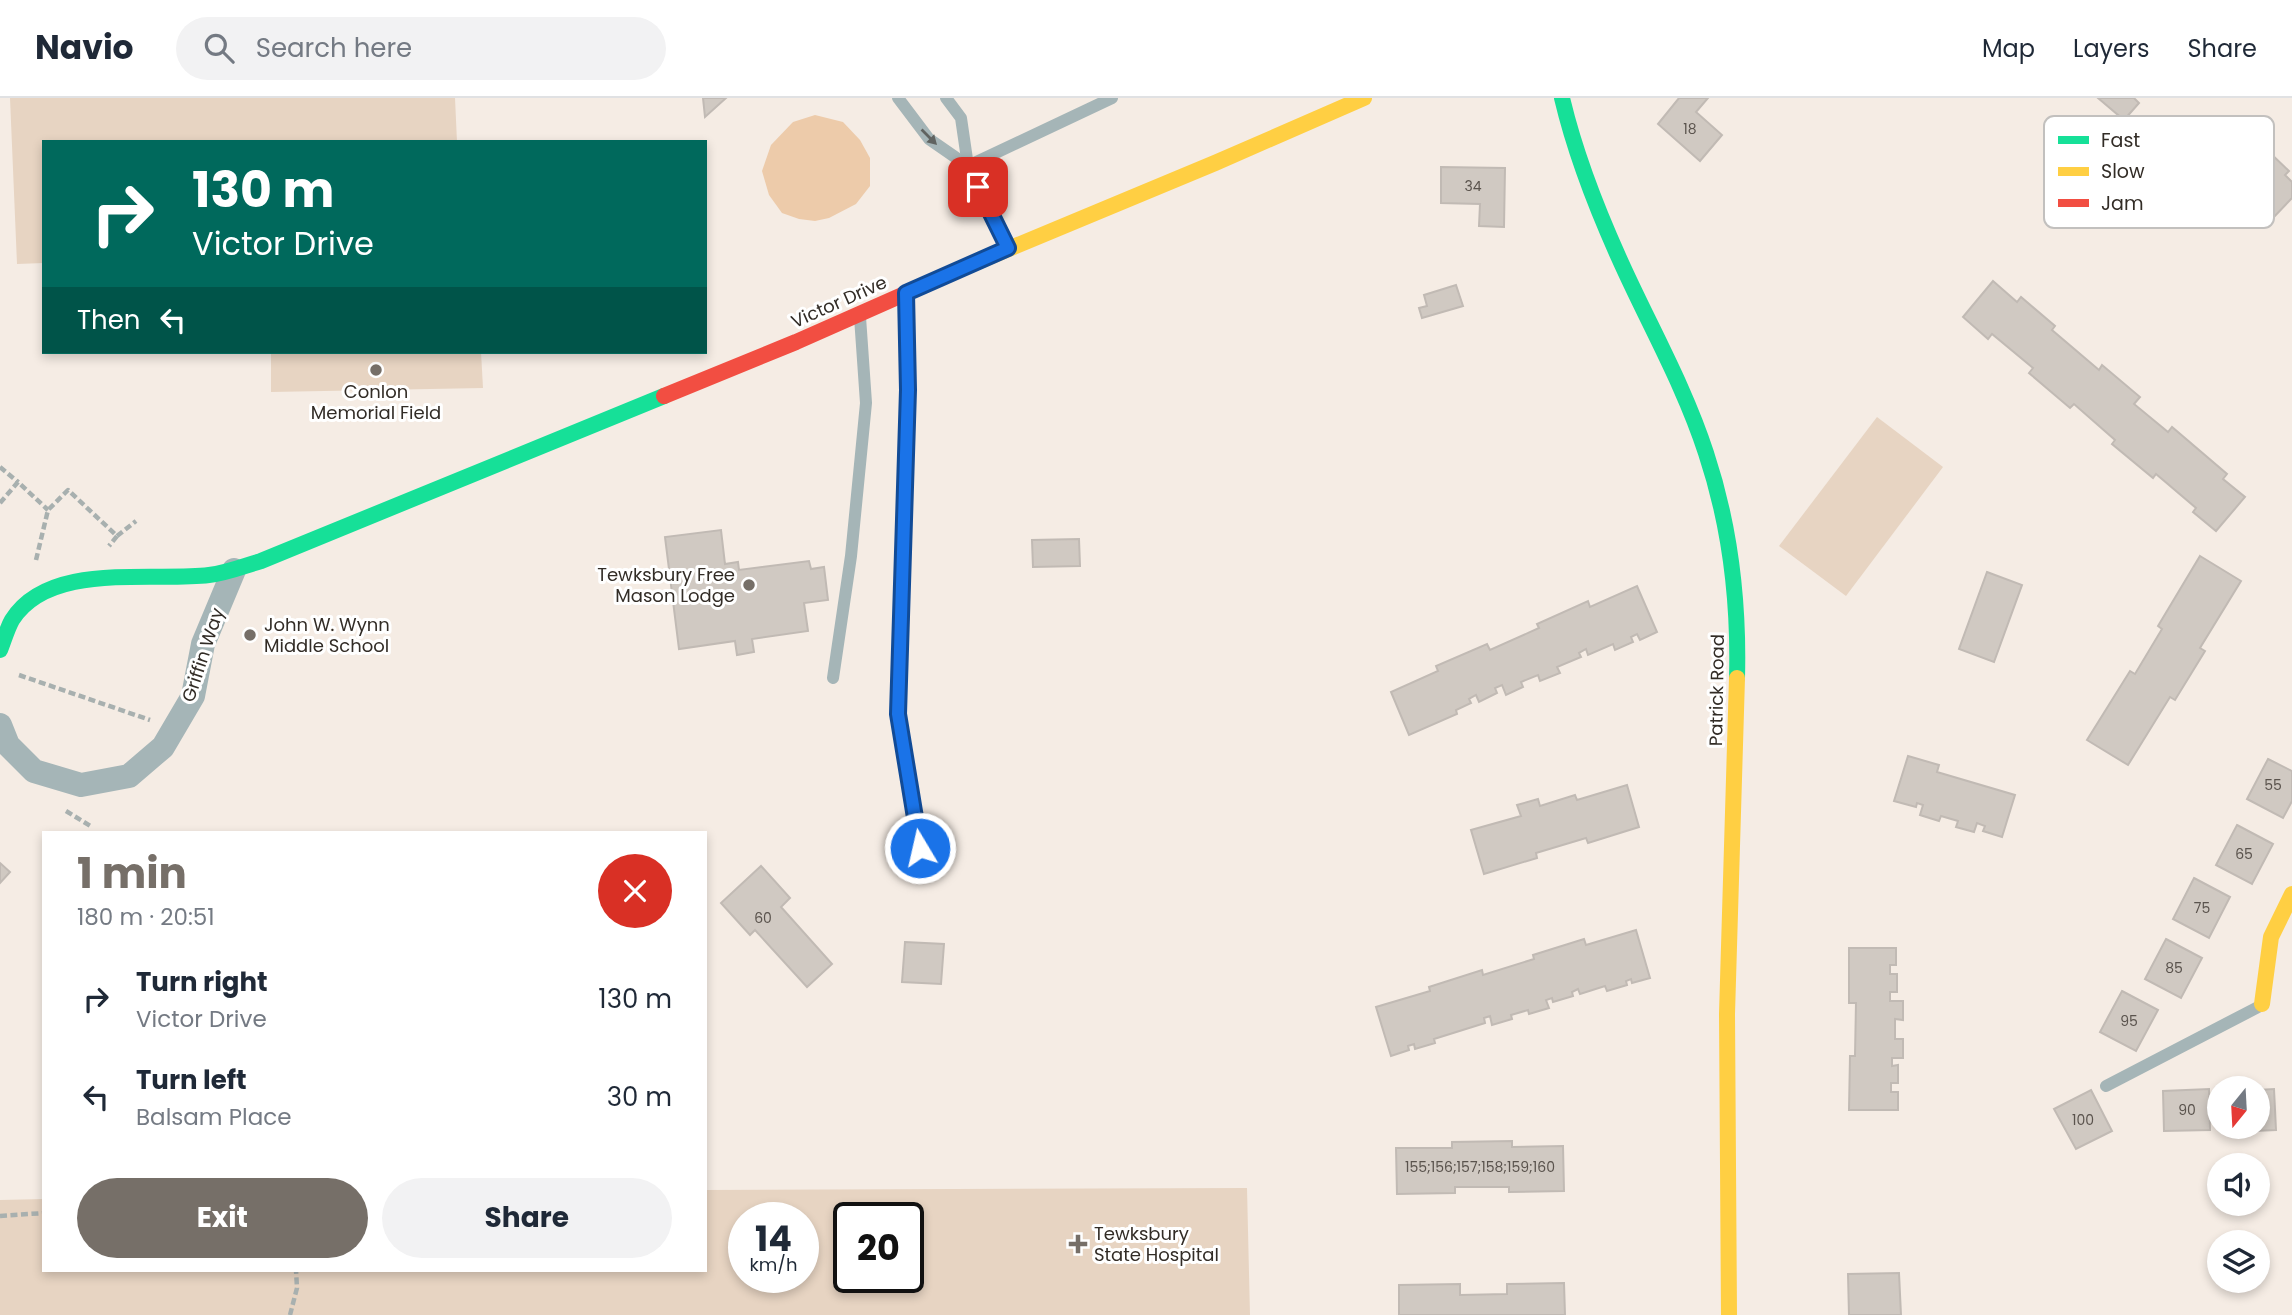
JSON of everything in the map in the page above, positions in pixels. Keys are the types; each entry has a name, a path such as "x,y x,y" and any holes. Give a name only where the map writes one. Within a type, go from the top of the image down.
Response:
{"street":[{"name":"Victor Drive","path":"234,570 796,342 1008,248 1364,98"},
{"name":"Patrick Road","path":"1562,98 1571,136 1619,258 1671,366 1706,453 1732,557 1738,648 1727,1014 1729,1315"},
{"path":"0,650 14,614 41,591 85,580 207,575 234,570"},
{"name":"Griffin Way","path":"0,725 8,745 34,771 81,785 129,776 163,747 193,696 204,644 234,570"},
{"path":"2262,1004 2271,937 2292,894"}],"lane":[{"path":"898,98 929,139 968,166"},
{"path":"946,98 961,118 968,166 1008,248"},
{"path":"968,166 1112,98"},
{"path":"906,293 908,390 898,714 920,848"},
{"path":"833,678 851,556 866,403 860,313"},
{"path":"2106,1086 2262,1004"}],"path":[{"path":"0,467 48,510"},
{"path":"0,503 18,482"},
{"path":"50,558 36,560 48,510 68,490 117,536"},
{"path":"106,551 117,536 136,521"},
{"path":"8,671 148,719 173,731"},
{"path":"0,1216 42,1213"},
{"path":"290,1315 297,1287 296,1272"}],"shaded area":[{"path":"10,98 455,98 457,140 42,140 42,263 17,264"},
{"path":"815,115 843,122 860,140 870,158 870,186 856,204 829,218 815,221 782,213 769,195 762,171 771,145 793,122"},
{"name":"Conlon Memorial Field","path":"271,354 481,354 483,388 271,392"},
{"path":"1877,417 1943,467 1846,596 1779,546"},
{"name":"Tewksbury State Hospital","path":"1247,1188 1250,1315 0,1315 0,1200 42,1199 42,1272 707,1272 707,1190"}],"building":[{"path":"703,98 726,98 705,117"},
{"path":"1679,98 1708,98 1696,112 1722,135 1700,161 1658,124"},
{"path":"2098,98 2134,98 2139,103 2128,116 2119,116"},
{"path":"2274,157 2289,171 2285,175 2292,182 2292,198 2274,217"},
{"path":"1441,167 1505,168 1504,227 1479,226 1480,204 1441,203"},
{"path":"1993,281 2017,302 2021,297 2055,326 2052,330 2099,370 2102,365 2140,397 2134,404 2168,432 2172,427 2227,474 2223,479 2245,497 2216,531 2193,512 2196,508 2156,474 2153,478 2112,444 2115,440 2074,404 2070,408 2029,373 2033,368 1992,334 1988,339 1963,317"},
{"path":"1456,285 1463,306 1422,318 1419,308 1427,306 1424,295"},
{"name":"Tewksbury Free Mason Lodge","path":"721,530 725,564 738,562 739,570 809,561 811,569 824,567 828,600 804,603 808,631 752,639 754,652 737,655 735,641 679,649 665,537"},
{"path":"1079,539 1080,566 1033,567 1032,540"},
{"path":"2200,556 2241,581 2200,648 2205,651 2175,700 2170,697 2128,765 2087,740 2130,671 2135,674 2162,629 2158,626"},
{"path":"1987,572 2022,585 1994,662 1959,649"},
{"path":"1637,586 1657,632 1640,640 1637,634 1631,637 1633,642 1615,650 1613,644 1588,655 1586,649 1579,653 1581,657 1557,667 1560,673 1540,681 1538,675 1521,682 1523,687 1506,695 1502,685 1495,688 1497,693 1479,702 1476,695 1469,699 1471,703 1456,710 1457,714 1409,735 1391,692 1438,671 1436,666 1487,644 1490,650 1539,628 1537,624 1588,601 1590,607"},
{"path":"1908,756 1939,765 1937,772 2015,795 2002,837 1983,831 1985,826 1977,823 1974,832 1956,827 1958,821 1941,816 1939,821 1920,815 1923,805 1917,803 1916,807 1894,801"},
{"path":"2268,759 2292,771 2292,801 2283,818 2247,799"},
{"path":"1627,785 1639,827 1588,843 1586,838 1536,853 1537,858 1484,874 1471,830 1521,816 1517,805 1538,799 1540,806 1575,795 1577,800"},
{"path":"2237,825 2273,844 2252,884 2216,865"},
{"path":"0,863 10,872 0,883"},
{"path":"761,866 790,898 781,907 832,964 807,987 755,930 750,935 721,903"},
{"path":"2194,878 2230,897 2209,938 2173,919"},
{"path":"1636,930 1650,978 1632,983 1631,979 1626,981 1627,985 1607,991 1605,986 1580,994 1578,989 1572,992 1573,996 1553,1002 1552,998 1546,1000 1549,1008 1529,1014 1528,1010 1511,1015 1512,1019 1492,1025 1490,1016 1484,1018 1485,1023 1434,1039 1435,1043 1415,1049 1414,1044 1408,1046 1409,1050 1391,1056 1376,1007 1430,991 1429,987 1482,970 1483,975 1534,959 1533,955 1584,939 1586,945"},
{"path":"2166,939 2202,958 2181,998 2145,979"},
{"path":"905,942 944,944 941,984 902,982"},
{"path":"1849,948 1896,948 1896,965 1890,965 1890,974 1897,974 1897,992 1890,992 1890,1001 1903,1001 1903,1020 1895,1019 1895,1039 1903,1039 1903,1058 1892,1058 1892,1066 1898,1065 1898,1083 1891,1083 1891,1092 1898,1092 1898,1110 1849,1110 1850,1056 1855,1056 1856,1003 1849,1003"},
{"path":"2122,991 2158,1010 2136,1051 2100,1032"},
{"path":"2207,1089 2207,1130 2164,1131 2163,1091"},
{"path":"2270,1089 2274,1089 2276,1130 2270,1130"},
{"path":"2091,1090 2112,1131 2076,1149 2054,1109"},
{"path":"1512,1141 1512,1147 1563,1146 1564,1191 1509,1192 1509,1187 1455,1187 1455,1193 1397,1194 1396,1148 1452,1148 1452,1142"},
{"path":"1899,1273 1901,1315 1849,1315 1848,1274"},
{"path":"1564,1283 1565,1315 1399,1315 1399,1285 1460,1284 1460,1295 1507,1294 1507,1284"}],"traffic: fast":[{"path":"1562,98 1594,199 1687,403 1706,453 1721,508 1731,564 1737,678"},
{"path":"0,650 12,620 29,601 50,589 103,578 185,577 222,573 242,567 664,396"}],"traffic: slow":[{"path":"970,265 1364,98"},
{"path":"1729,1315 1727,1014 1737,678"},
{"path":"2262,1004 2271,937 2292,894"}],"traffic: jam":[{"path":"664,396 796,342 970,265"}],"place":[{"name":"Conlon Memorial Field","path":"376,370"},
{"name":"Tewksbury Free Mason Lodge","path":"749,585"},
{"name":"John W. Wynn Middle School","path":"250,635"},
{"name":"Tewksbury State Hospital","path":"1078,1244"}],"route":[{"path":"920,848 898,714 908,390 906,293 1008,248 978,187"}]}
